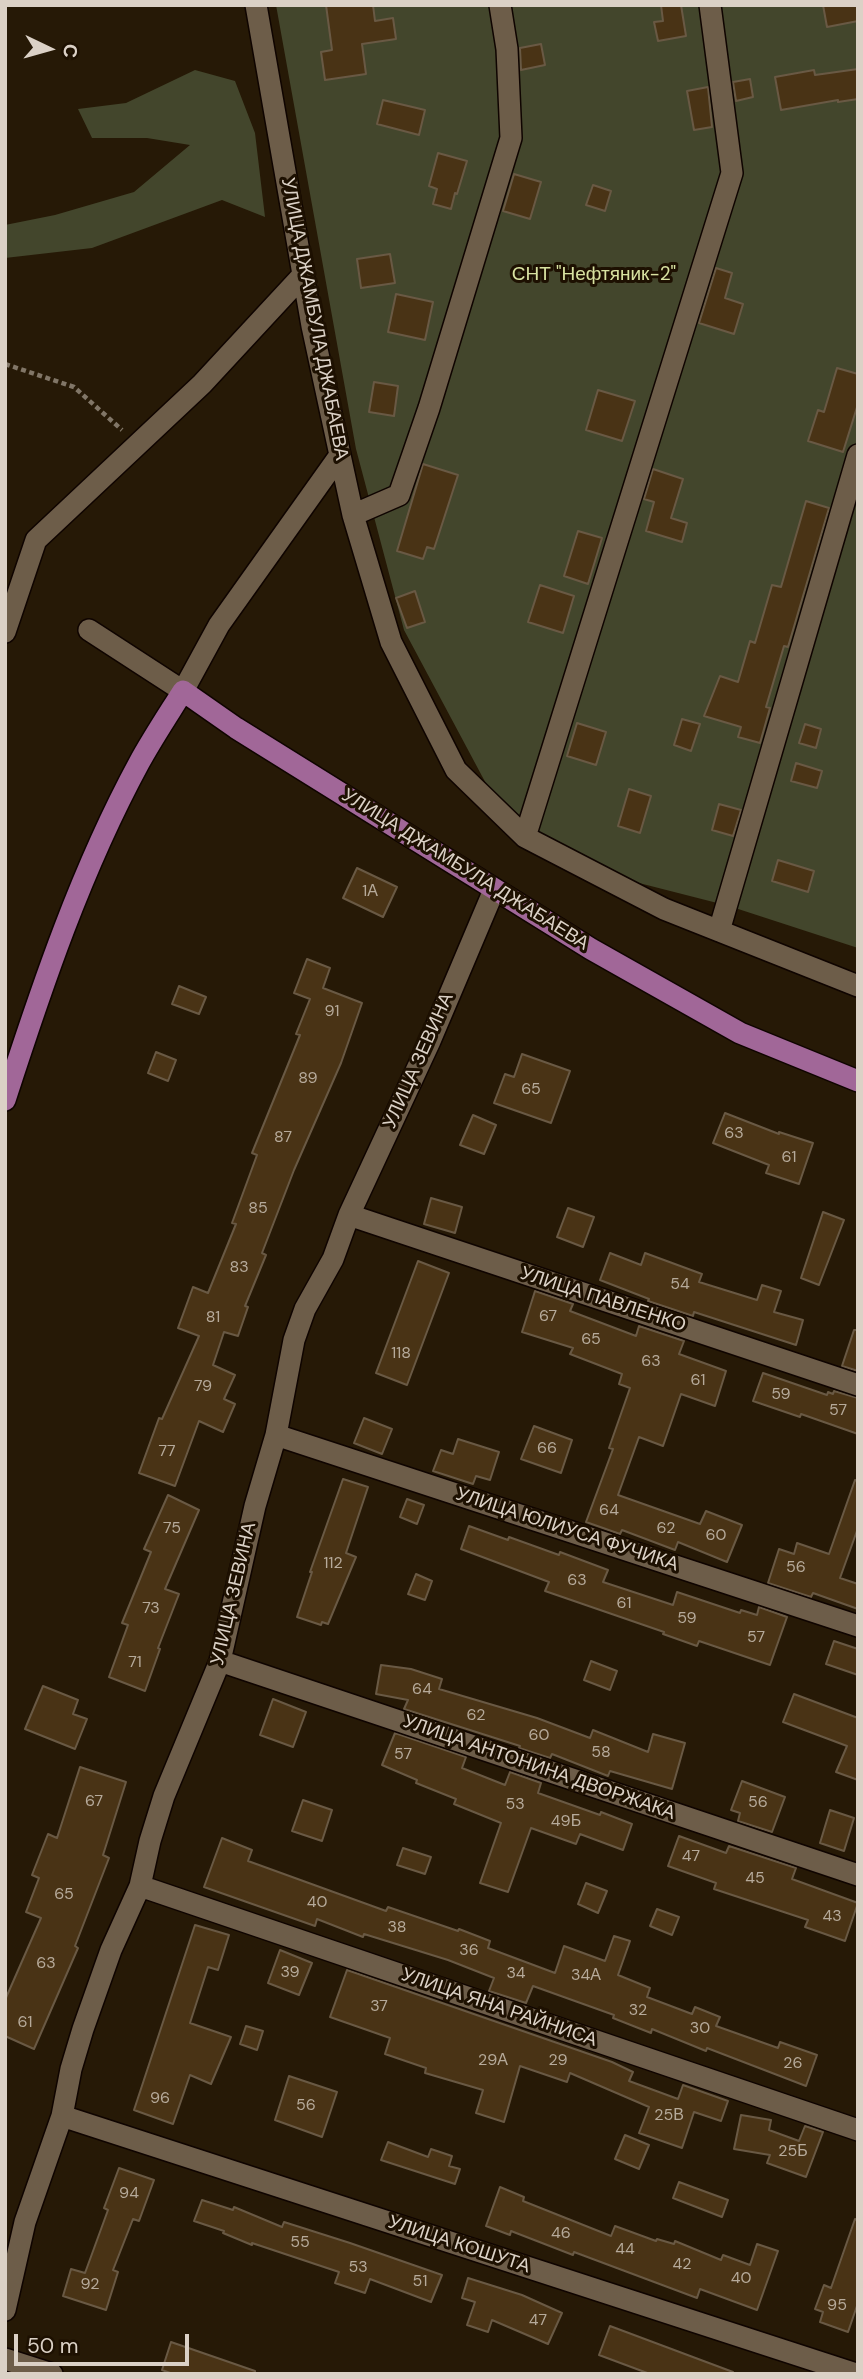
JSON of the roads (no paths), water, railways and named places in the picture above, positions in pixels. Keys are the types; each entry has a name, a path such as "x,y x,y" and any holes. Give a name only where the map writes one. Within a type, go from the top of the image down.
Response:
{"main road":[{"name":"УЛИЦА ДЖАМБУЛА ДЖАБАЕВА","path":"183,691 236,728 591,949 740,1033 858,1081"},
{"path":"5,1100 39,994 100,841 139,762 183,691"}],"street":[{"name":"УЛИЦА ДЖАМБУЛА ДЖАБАЕВА","path":"256,5 303,275 353,515 391,642 456,770 525,837 664,909 858,986"},
{"path":"353,515 399,495 433,395 511,138 508,49 500,5"},
{"path":"525,837 732,173 710,5"},
{"path":"5,632 36,540 202,384 303,275"},
{"path":"183,691 219,625 340,455"},
{"path":"719,931 858,455"},
{"name":"УЛИЦА ДЖАМБУЛА ДЖАБАЕВА","path":"89,630 183,691"},
{"name":"УЛИЦА ЗЕВИНА","path":"5,2310 25,2222 62,2116 71,2069 97,1989 111,1950 140,1886 150,1840 164,1796 220,1661 255,1506 276,1434 294,1340 309,1301 333,1259 349,1215 430,1041 494,890"},
{"name":"УЛИЦА ПАВЛЕНКО","path":"349,1215 858,1385"},
{"name":"УЛИЦА ЮЛИУСА ФУЧИКА","path":"276,1434 858,1626"},
{"name":"УЛИЦА АНТОНИНА ДВОРЖАКА","path":"220,1661 858,1875"},
{"name":"УЛИЦА ЯНА РАЙНИСА","path":"140,1886 858,2130"},
{"name":"УЛИЦА КОШУТА","path":"62,2116 856,2374"},
{"path":"5,2359 52,2374"}],"park label":[{"name":"СНТ \"Нефтяник-2\"","path":"594,275"}]}
